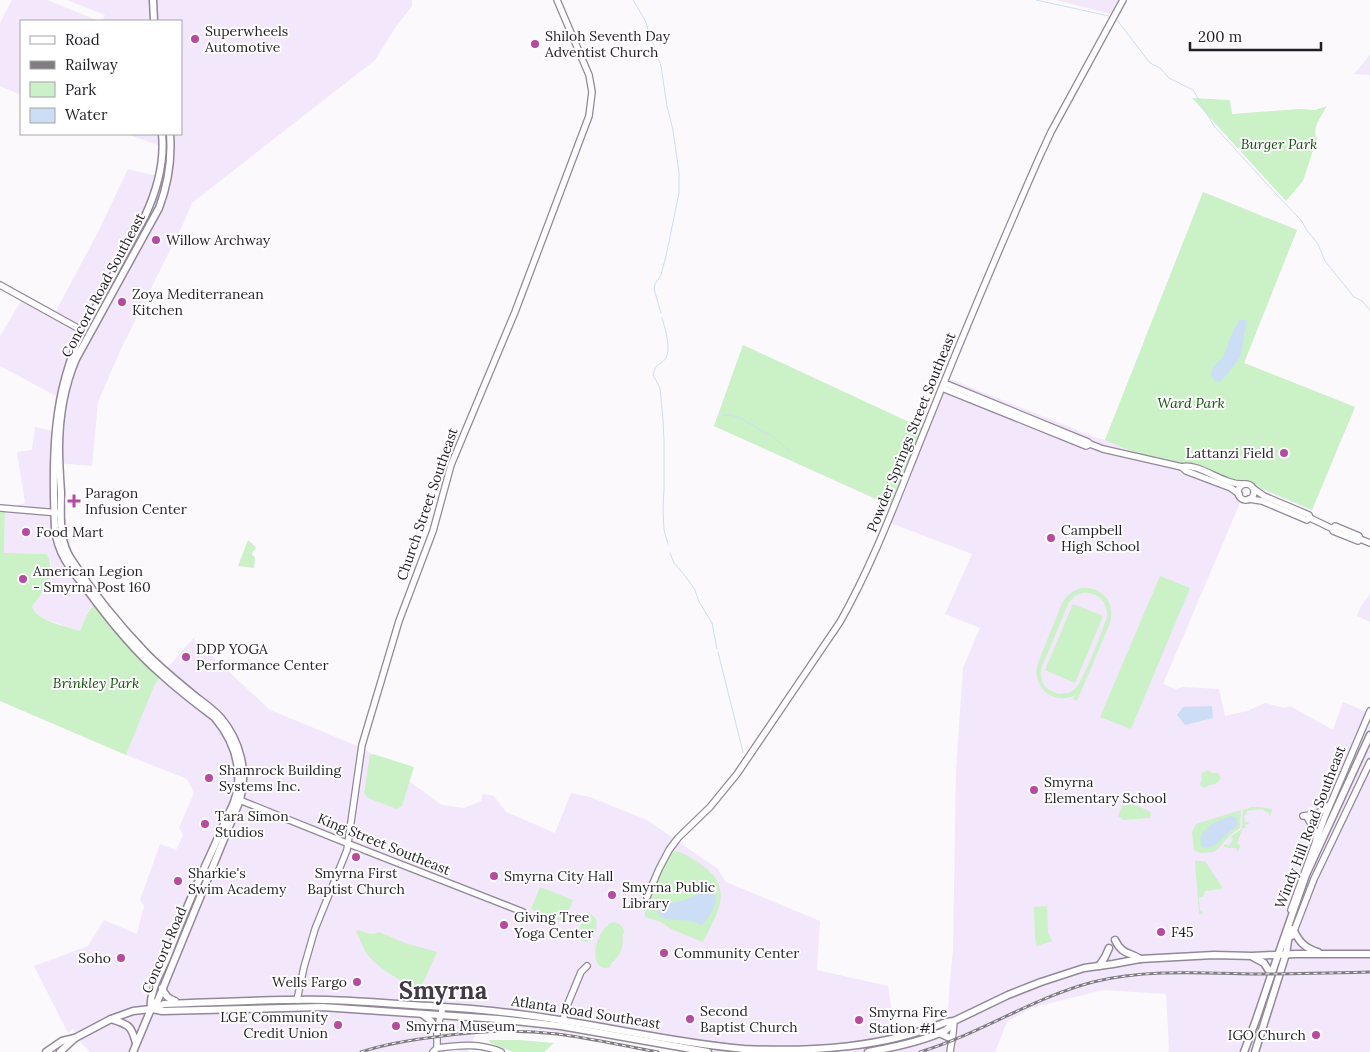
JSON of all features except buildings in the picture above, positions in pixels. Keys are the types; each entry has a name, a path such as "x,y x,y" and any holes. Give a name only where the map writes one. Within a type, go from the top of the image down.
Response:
{"main road":[{"path":"153,0 154,20"},
{"name":"Concord Road Southeast","path":"58,513 55,435 58,408 69,366 83,331 154,198 161,169 162,135"},
{"name":"Concord Road Southeast","path":"170,135 169,172 159,208 76,359 71,373 65,395 59,436 56,539 62,556 71,569 124,637 161,675 215,718 226,734 236,755 238,799"},
{"name":"Windy Hill Road Southeast","path":"1244,1052 1306,875 1370,735"},
{"name":"Windy Hill Road Southeast","path":"1255,1052 1286,954 1291,928 1310,875 1370,744"},
{"name":"Concord Road","path":"151,1009 158,1000 238,799"},
{"name":"Concord Road","path":"151,1009 150,1000 198,881 238,799"},
{"path":"1294,931 1302,945 1321,954"},
{"path":"1115,940 1124,952 1137,956 1140,959"},
{"path":"1099,966 1106,957 1108,948"},
{"name":"Atlanta Road Southeast","path":"46,1052 62,1041 75,1038 111,1019 132,1011 151,1009 164,1004 297,1000 362,1001 499,1011 564,1019 705,1044 745,1049 816,1050 874,1044 910,1035 954,1021 1008,995 1084,968 1140,959 1214,955 1370,954"},
{"path":"1252,956 1264,963 1272,974"},
{"path":"162,988 166,997 181,1003"},
{"name":"Atlanta Road Southeast","path":"151,1009 162,1011 322,1007 498,1019 548,1024 708,1052"},
{"path":"133,1052 151,1009"},
{"path":"419,1013 429,1019 437,1029"},
{"path":"111,1019 123,1023 132,1030 136,1043"},
{"name":"Atlanta Road Southeast","path":"868,1052 897,1046 939,1033 947,1029 954,1021"},
{"path":"939,1033 952,1039"},
{"name":"Atlanta Road Southeast","path":"60,1052 75,1038"}],"street":[{"name":"Church Street Southeast","path":"297,1000 315,929 347,850 362,745 399,621 433,531 451,465 515,312 588,116 592,92 589,75 557,0"},
{"name":"Powder Springs Street Southeast","path":"647,897 659,869 674,844 737,774 840,622 860,585 884,532 943,385 1045,144 1123,0"},
{"path":"0,285 83,331"},
{"path":"943,385 1086,446 1090,444 1103,449 1182,467 1186,466 1233,483 1250,484 1264,496 1309,515 1310,518 1333,528 1335,526 1360,536 1360,539 1370,543"},
{"path":"1182,467 1186,471 1231,488 1243,499 1262,501 1307,520 1310,518"},
{"path":"1239,494 1239,487 1244,484"},
{"path":"1250,499 1254,495 1254,488"},
{"path":"0,508 58,513"},
{"name":"Windy Hill Road Southeast","path":"1278,955 1293,902 1316,839 1370,711"},
{"name":"Windy Hill Road Southeast","path":"1286,954 1314,879 1370,762"},
{"name":"King Street Southeast","path":"238,799 523,912"},
{"path":"1316,839 1316,833 1305,817 1325,809 1330,802"},
{"path":"564,1019 564,1013 581,972 586,966"},
{"path":"444,1007 437,1029 435,1050 459,1045 492,1048 502,1052"},
{"path":"950,1052 954,1021"}],"shaded area":[{"path":"12,0 47,0 97,20 20,20 20,95 0,86 0,23"},
{"path":"67,0 412,0 412,6 395,28 375,60 192,203 120,351 98,402 92,466 57,463 58,513 66,519 72,551 98,593 163,673 196,635 194,639 270,710 365,749 442,805 464,808 481,801 483,794 494,796 506,812 555,833 571,793 590,797 647,820 718,869 726,882 820,921 817,970 888,986 895,1034 944,1017 948,1010 953,950 956,770 963,668 980,628 945,614 972,554 888,522 893,507 714,426 743,345 924,429 945,377 1105,440 1203,192 1297,230 1244,363 1355,407 1312,510 1248,484 1163,684 1176,689 1183,687 1219,689 1225,716 1247,711 1265,703 1285,708 1290,706 1333,730 1343,702 1370,713 1370,1052 1168,1052 1166,994 1103,990 1031,1008 1007,1022 995,1052 822,1052 823,1048 807,1052 695,1052 619,1039 482,1023 468,1052 90,1052 81,1043 73,1029 68,1033 34,966 88,946 104,920 137,934 144,906 140,900 160,844 176,850 183,835 179,828 194,793 187,779 126,755 154,686 162,675 91,606 80,631 38,615 32,607 45,588 50,573 51,563 47,554 4,553 5,509 25,503 17,452 32,450 35,427 52,431 56,396 0,366 0,336 25,294 56,311 99,230 128,169 161,177 163,147 130,135 182,135 182,20 102,20 105,15"},
{"path":"1056,0 1123,0 1114,15"},
{"path":"1370,54 1370,75 1354,74 1366,60"},
{"path":"1370,594 1370,622 1357,616 1361,606"}],"green space":[{"name":"Burger Park","path":"1192,98 1230,100 1232,114 1300,109 1315,110 1327,106 1316,126 1317,138 1303,181 1286,201"},
{"name":"Ward Park","path":"1203,192 1297,230 1244,363 1355,407 1312,510 1249,483 1158,462 1105,440"},
{"path":"743,345 924,429 894,507 714,426"},
{"name":"Brinkley Park","path":"0,508 5,509 4,553 47,554 50,562 51,569 48,582 32,607 35,612 53,622 80,631 89,611 97,601 163,673 154,686 126,755 0,701"},
{"path":"248,540 256,547 252,554 255,558 254,568 238,566"},
{"path":"1160,576 1190,588 1131,729 1100,717"},
{"path":"1089,588 1106,597 1111,609 1111,616 1110,623 1077,701 1073,699 1075,695 1059,698 1046,692 1041,687 1037,672 1038,663 1062,603 1070,594 1078,589","holes":["1088,593 1097,596 1104,602 1107,617 1079,684 1069,692 1055,693 1049,690 1043,683 1041,669 1069,602 1075,596"]},
{"path":"1073,604 1103,616 1075,683 1045,670"},
{"path":"373,754 414,767 402,806 397,809 368,798 364,793 370,755"},
{"path":"1208,770 1212,773 1218,773 1221,778 1216,784 1204,788 1200,784 1201,776 1202,773"},
{"path":"1124,800 1151,812 1150,818 1123,820 1118,816"},
{"path":"1252,807 1272,809 1270,817 1269,813 1261,809 1247,811 1247,814 1244,815 1245,822 1249,824 1245,826 1247,828 1243,828 1237,843 1240,846 1238,852 1236,848 1223,846 1226,844 1228,846 1233,840 1231,836 1242,829 1243,810"},
{"path":"1241,810 1240,828 1230,835 1218,849 1214,852 1200,853 1194,850 1192,832 1196,824"},
{"path":"675,851 693,859 713,875 721,893 718,912 703,942 671,929 661,922 645,917 645,912 668,855"},
{"path":"1195,861 1205,861 1222,887 1221,889 1205,891 1203,897 1199,897 1200,911 1203,914 1199,914"},
{"path":"540,887 573,900 564,922 531,909"},
{"path":"1047,906 1048,932 1052,941 1037,946 1034,907"},
{"path":"589,912 596,919 596,932 590,941 586,942 582,941 578,932 585,914"},
{"path":"613,922 623,928 623,945 619,955 610,965 611,967 603,968 598,964 596,958 597,942 606,927"},
{"path":"359,930 372,934 379,932 405,943 437,952 419,992 384,970 372,959 365,951 356,932"},
{"path":"489,1040 554,1043 544,1052 513,1052 490,1043"}],"water":[{"path":"1240,320 1246,320 1247,322 1239,359 1223,379 1218,382 1212,378 1211,373 1214,366 1223,357 1232,333"},
{"path":"1212,706 1213,718 1185,725 1177,715 1183,707"},
{"path":"1233,816 1238,824 1236,827 1211,847 1203,847 1201,836 1204,831 1215,822"},
{"path":"707,886 714,892 716,900 710,914 702,925 691,921 664,918 657,913 662,904 686,900"}],"waterway":[{"path":"633,0 645,20 661,66 679,173 679,193 666,256 661,275 654,289 661,313"},
{"path":"1036,0 1109,16"},
{"path":"1117,20 1150,63 1160,68 1169,78 1193,90 1214,126 1301,220 1318,244 1325,261 1354,297 1362,301 1370,310"},
{"path":"662,318 668,350 665,359 657,366 653,375 660,388 663,419 663,509 664,530 668,544"},
{"path":"723,415 734,416 743,420 773,437 789,451"},
{"path":"670,553 674,563 695,590 699,602 712,623 717,649"},
{"path":"718,652 743,752"}],"railway":[{"path":"920,1052 964,1036 1049,997 1093,982 1113,978 1154,973 1270,974 1370,972"},
{"path":"361,1052 426,1038 496,1031 542,1032 658,1052"}],"place":[{"name":"Superwheels Automotive","path":"195,39"},
{"name":"Shiloh Seventh Day Adventist Church","path":"535,44"},
{"name":"Willow Archway","path":"156,240"},
{"name":"Zoya Mediterranean Kitchen","path":"122,302"},
{"name":"Lattanzi Field","path":"1284,453"},
{"name":"Paragon Infusion Center","path":"74,501"},
{"name":"Food Mart","path":"26,532"},
{"name":"Campbell High School","path":"1051,538"},
{"name":"American Legion - Smyrna Post 160","path":"23,579"},
{"name":"DDP YOGA Performance Center","path":"186,657"},
{"name":"Shamrock Building Systems Inc.","path":"209,778"},
{"name":"Smyrna Elementary School","path":"1034,790"},
{"name":"Tara Simon Studios","path":"205,824"},
{"name":"Smyrna First Baptist Church","path":"356,857"},
{"name":"Smyrna City Hall","path":"494,876"},
{"name":"Sharkie's Swim Academy","path":"178,881"},
{"name":"Smyrna Public Library","path":"612,895"},
{"name":"Giving Tree Yoga Center","path":"504,925"},
{"name":"F45","path":"1161,932"},
{"name":"Community Center","path":"664,953"},
{"name":"Soho","path":"121,958"},
{"name":"Wells Fargo","path":"357,982"},
{"name":"Second Baptist Church","path":"690,1019"},
{"name":"Smyrna Fire Station #1","path":"859,1020"},
{"name":"LGE Community Credit Union","path":"338,1025"},
{"name":"Smyrna Museum","path":"396,1026"},
{"name":"IGO Church","path":"1316,1035"}],"district":[{"name":"Smyrna","path":"443,991"}]}
